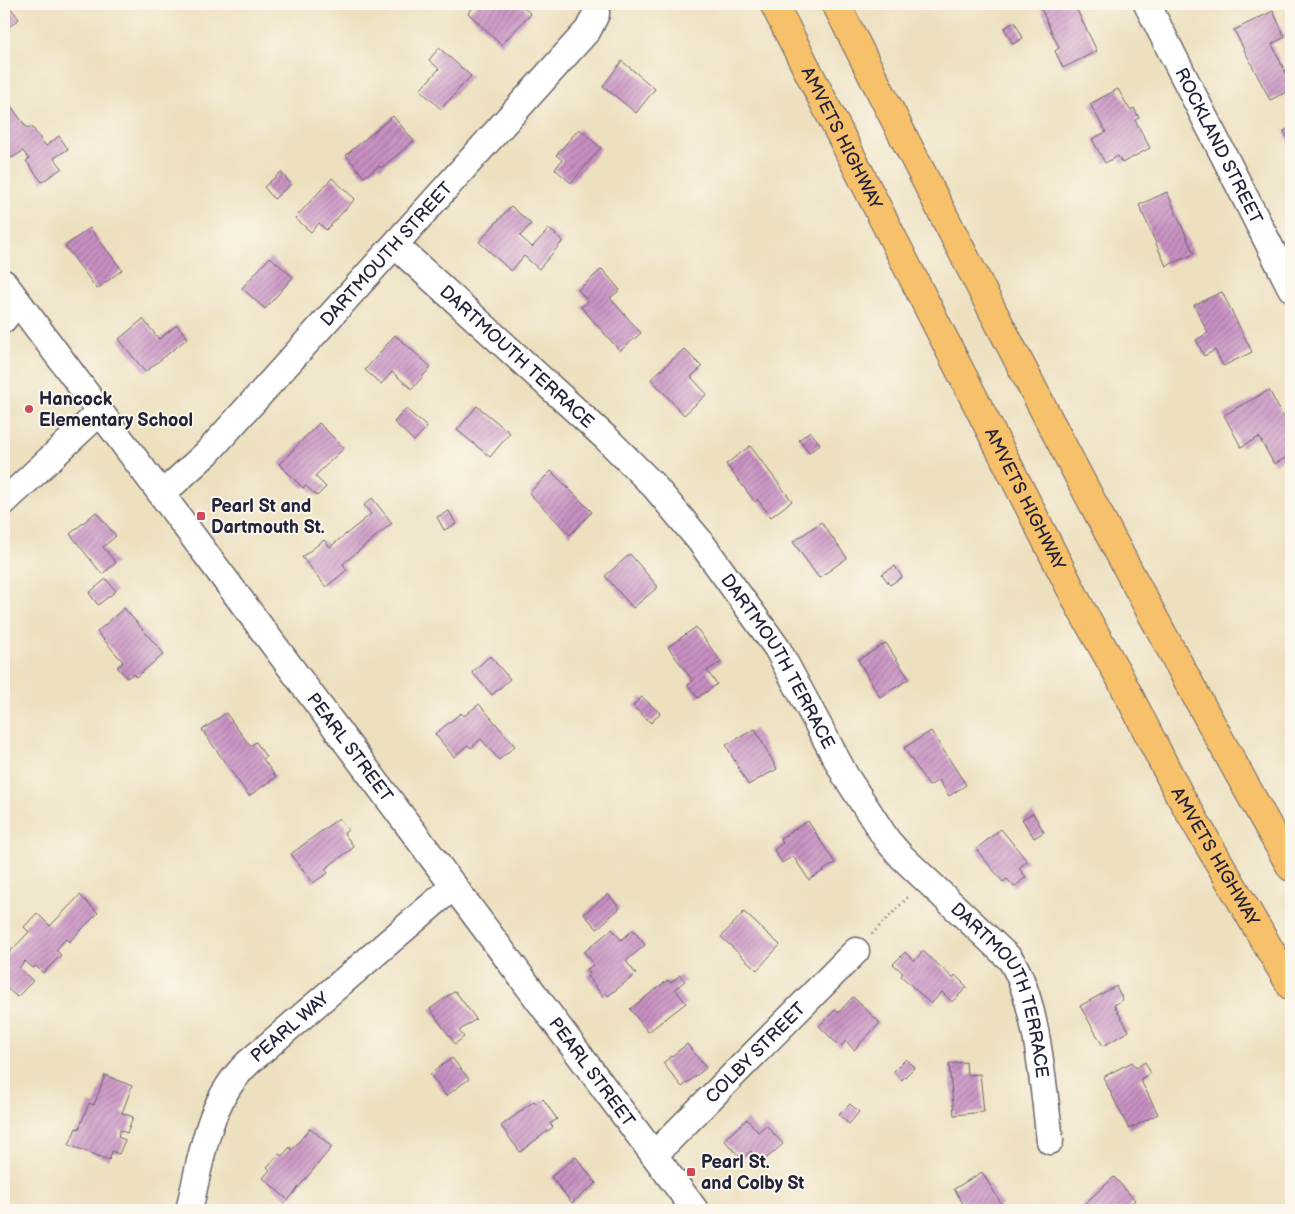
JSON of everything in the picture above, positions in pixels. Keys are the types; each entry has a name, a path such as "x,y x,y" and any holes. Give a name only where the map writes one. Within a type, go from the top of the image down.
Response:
{"highway":[{"name":"AMVETS HIGHWAY","path":"774,4 1080,609 1119,676 1179,794 1291,986"},
{"path":"836,4 1037,398 1200,706 1291,867"}],"street":[{"name":"DARTMOUTH STREET","path":"162,494 207,453 396,246 588,30 596,14 596,4"},
{"name":"ROCKLAND STREET","path":"1148,4 1291,288"},
{"name":"DARTMOUTH TERRACE","path":"396,246 606,438 654,486 700,540 777,648 845,775 887,840 1002,950 1020,975 1026,992 1042,1078 1050,1141"},
{"name":"PEARL STREET","path":"8,301 162,494 695,1210"},
{"path":"4,502 99,413"},
{"name":"PEARL WAY","path":"189,1210 209,1123 217,1103 235,1077 454,886"},
{"name":"COLBY STREET","path":"654,1155 856,950"}],"path":[{"path":"856,950 926,879"}],"building":[{"path":"477,4 520,4 531,14 501,45 468,13"},
{"path":"1039,4 1074,4 1097,51 1063,68 1055,51 1059,48"},
{"path":"9,6 19,19 4,31 4,11"},
{"path":"1273,11 1285,37 1272,44 1291,84 1291,90 1270,100 1234,30"},
{"path":"1015,22 1023,38 1013,44 1004,28"},
{"path":"439,48 471,76 441,109 420,90 439,69 429,60"},
{"path":"622,61 655,89 636,113 603,86"},
{"path":"1118,89 1130,110 1134,108 1139,118 1135,120 1150,148 1122,163 1118,156 1105,163 1092,139 1106,132 1090,104"},
{"path":"8,102 27,128 31,126 46,146 59,136 68,149 54,158 62,168 42,182 26,161 29,159 23,151 12,158 4,147 4,105"},
{"path":"393,116 414,141 381,168 379,166 364,177 346,155"},
{"path":"1291,128 1291,146 1284,131"},
{"path":"579,129 601,148 571,183 555,169 562,160 556,155"},
{"path":"281,172 291,184 274,199 264,187"},
{"path":"332,178 355,199 326,230 319,223 311,232 295,218"},
{"path":"1167,192 1194,254 1166,266 1139,205"},
{"path":"511,206 531,224 520,236 532,247 549,229 563,241 539,269 524,256 511,271 479,242"},
{"path":"90,228 122,270 97,289 65,246"},
{"path":"270,257 293,277 265,309 242,288"},
{"path":"602,269 620,290 610,298 641,333 620,351 581,307 588,301 578,290"},
{"path":"1222,292 1252,352 1223,366 1215,350 1204,356 1196,340 1208,333 1194,305"},
{"path":"143,319 159,339 177,325 188,338 145,372 119,339"},
{"path":"395,335 431,367 412,389 392,372 381,384 365,370"},
{"path":"684,349 702,367 691,377 707,394 684,415 651,379"},
{"path":"1269,390 1291,431 1291,455 1274,464 1259,437 1241,447 1224,415"},
{"path":"477,406 510,433 490,457 457,430"},
{"path":"406,409 427,427 414,441 394,422"},
{"path":"319,423 344,448 315,476 326,487 317,496 306,486 303,488 279,464"},
{"path":"810,431 820,444 809,453 799,440"},
{"path":"750,446 792,501 771,517 757,499 755,502 726,464"},
{"path":"551,471 592,512 570,535 529,493"},
{"path":"372,498 392,523 343,564 347,570 326,587 302,557 324,540 330,547 371,514 364,505"},
{"path":"449,511 456,524 444,530 437,517"},
{"path":"96,512 116,536 103,547 116,563 102,574 70,534"},
{"path":"821,522 847,558 819,578 793,542"},
{"path":"630,554 658,587 633,608 605,576"},
{"path":"895,566 902,577 890,585 882,574"},
{"path":"106,579 116,591 98,605 89,593"},
{"path":"124,608 164,654 136,677 133,674 127,678 117,667 123,662 97,632"},
{"path":"696,627 721,662 707,671 717,684 698,698 688,685 693,681 668,647"},
{"path":"886,643 909,679 880,697 858,660"},
{"path":"490,656 510,679 492,695 472,672"},
{"path":"642,697 660,713 651,723 633,706"},
{"path":"479,704 515,746 499,760 481,739 471,748 468,745 454,757 435,734 461,713 464,716"},
{"path":"226,713 250,746 256,742 266,757 263,759 276,777 249,796 202,730"},
{"path":"755,729 777,769 748,785 726,745"},
{"path":"931,731 966,785 949,796 939,780 929,786 904,748"},
{"path":"1033,813 1044,832 1034,838 1022,819"},
{"path":"339,818 348,830 344,833 354,847 325,869 328,873 313,883 291,854"},
{"path":"808,821 835,863 809,880 793,856 782,863 774,850 783,843 780,839"},
{"path":"1001,829 1027,861 1019,868 1026,877 1014,887 1007,879 1003,882 976,849"},
{"path":"608,894 620,908 597,929 584,914"},
{"path":"80,895 98,913 69,942 66,939 56,950 61,955 43,973 36,966 33,968 25,961 19,968 33,981 17,997 8,989 4,993 4,958 29,932 24,927 37,913 50,926"},
{"path":"744,912 780,945 757,970 721,937"},
{"path":"612,929 621,940 633,930 645,945 626,961 636,974 608,996 606,993 603,996 587,976 590,973 587,969 594,964 584,952"},
{"path":"923,951 953,978 955,975 967,987 952,1002 942,992 931,1004 901,976 903,973 893,964 905,952 914,961"},
{"path":"680,975 685,981 675,989 686,1003 648,1032 630,1009 668,980 670,983"},
{"path":"1116,986 1123,1000 1114,1005 1129,1031 1103,1046 1080,1006"},
{"path":"455,991 476,1019 459,1031 464,1037 455,1044 430,1009"},
{"path":"853,997 880,1023 854,1050 846,1041 840,1047 819,1026 835,1010 838,1013"},
{"path":"687,1044 706,1068 682,1087 663,1063"},
{"path":"452,1058 469,1079 446,1096 430,1074"},
{"path":"906,1059 915,1067 902,1080 893,1072"},
{"path":"966,1062 967,1075 980,1074 984,1112 954,1115 949,1064"},
{"path":"1132,1062 1136,1068 1145,1062 1151,1073 1140,1079 1158,1114 1129,1129 1103,1077"},
{"path":"105,1075 132,1086 122,1113 133,1117 127,1133 120,1130 118,1137 125,1140 119,1154 112,1151 109,1160 69,1145 76,1128 79,1129 89,1103 94,1105"},
{"path":"543,1099 557,1119 550,1124 553,1127 520,1152 501,1126 534,1101 536,1104"},
{"path":"850,1104 859,1112 849,1124 839,1115"},
{"path":"747,1119 758,1132 766,1125 783,1144 761,1163 751,1151 742,1159 724,1140"},
{"path":"310,1128 332,1147 288,1200 263,1178 270,1170 267,1167 279,1154 282,1156 290,1147 292,1150"},
{"path":"576,1157 596,1183 572,1203 551,1177"},
{"path":"982,1172 1002,1205 994,1210 967,1210 954,1189"},
{"path":"1114,1177 1135,1200 1125,1210 1086,1210 1082,1206"}],"place":[{"name":"Hancock Elementary School","path":"29,409"},
{"name":"Pearl St and Dartmouth St.","path":"201,516"},
{"name":"Pearl St. and Colby St","path":"691,1172"}]}
